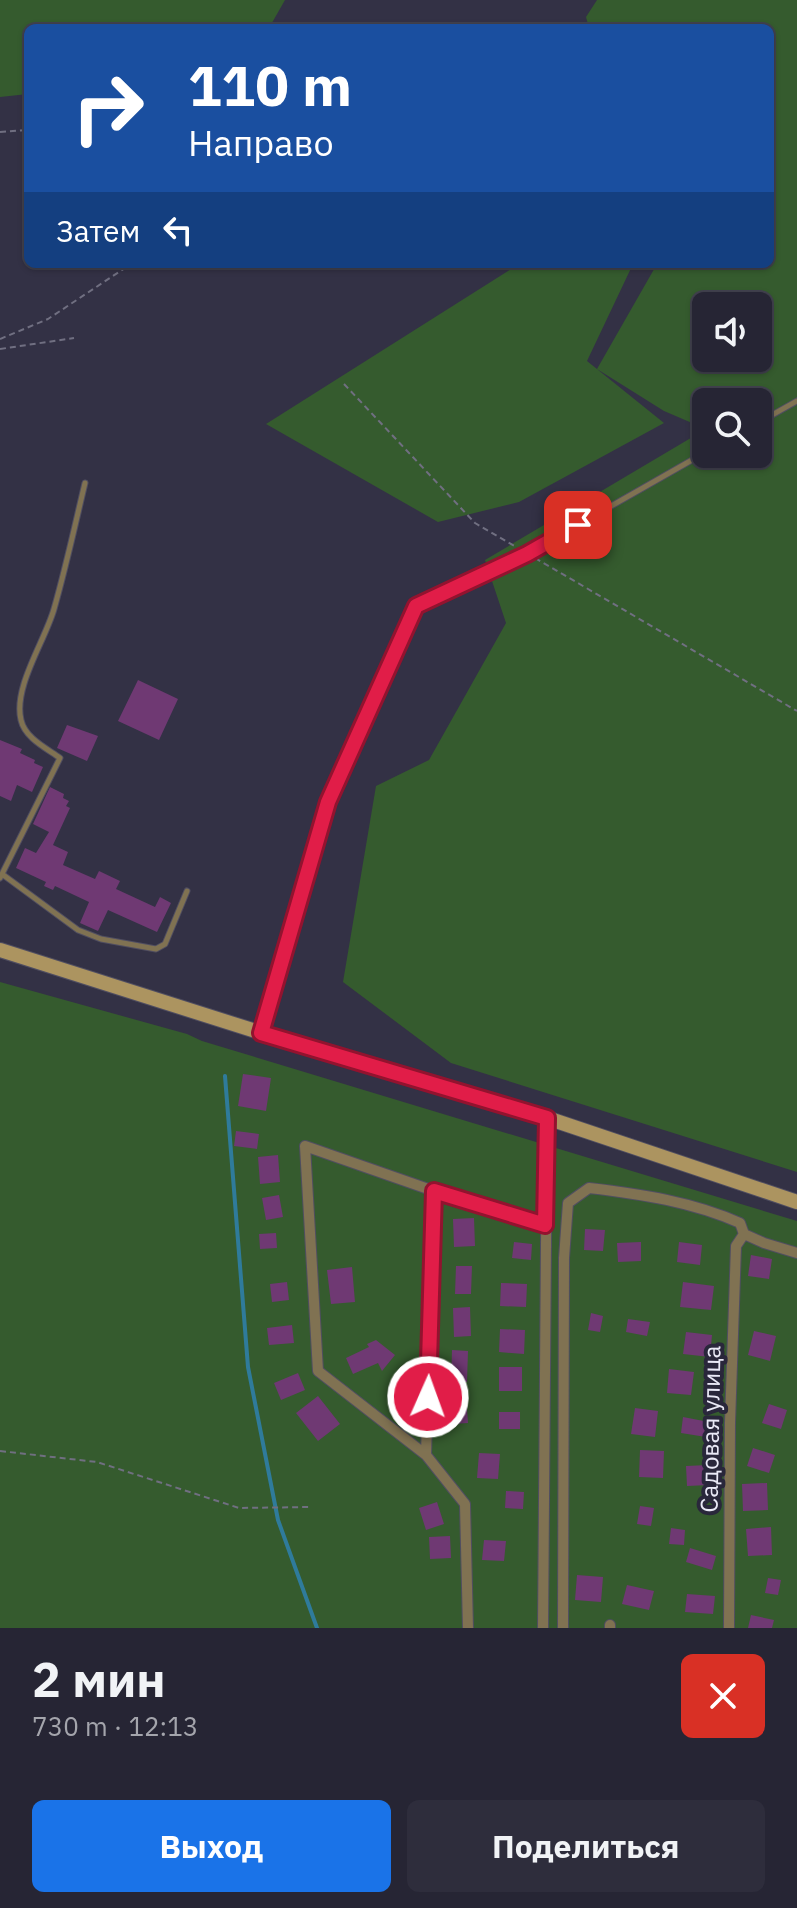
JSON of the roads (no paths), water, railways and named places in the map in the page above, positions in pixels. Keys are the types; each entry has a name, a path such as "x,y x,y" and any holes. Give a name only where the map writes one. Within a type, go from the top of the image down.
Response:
{"main road":[{"path":"0,950 261,1033 547,1118 797,1202"}],"street":[{"path":"543,1628 547,1118"},
{"path":"468,1628 465,1504 426,1455 318,1371 305,1146 434,1191 545,1225"},
{"path":"563,1628 563,1273 568,1203 589,1188 644,1195 720,1214 740,1223 744,1234 797,1253"},
{"path":"426,1455 434,1191"},
{"name":"Садовая улица","path":"729,1628 735,1261 736,1246 744,1234"}],"lane":[{"path":"772,415 797,401"},
{"path":"261,1033 328,802 416,606 527,554 692,460"},
{"path":"85,483 53,613 29,672 20,707 26,733 60,758 1,876 78,930 101,939 156,949 165,944 187,891"}],"waterway":[{"path":"225,1076 248,1367 278,1520 317,1628"}]}
